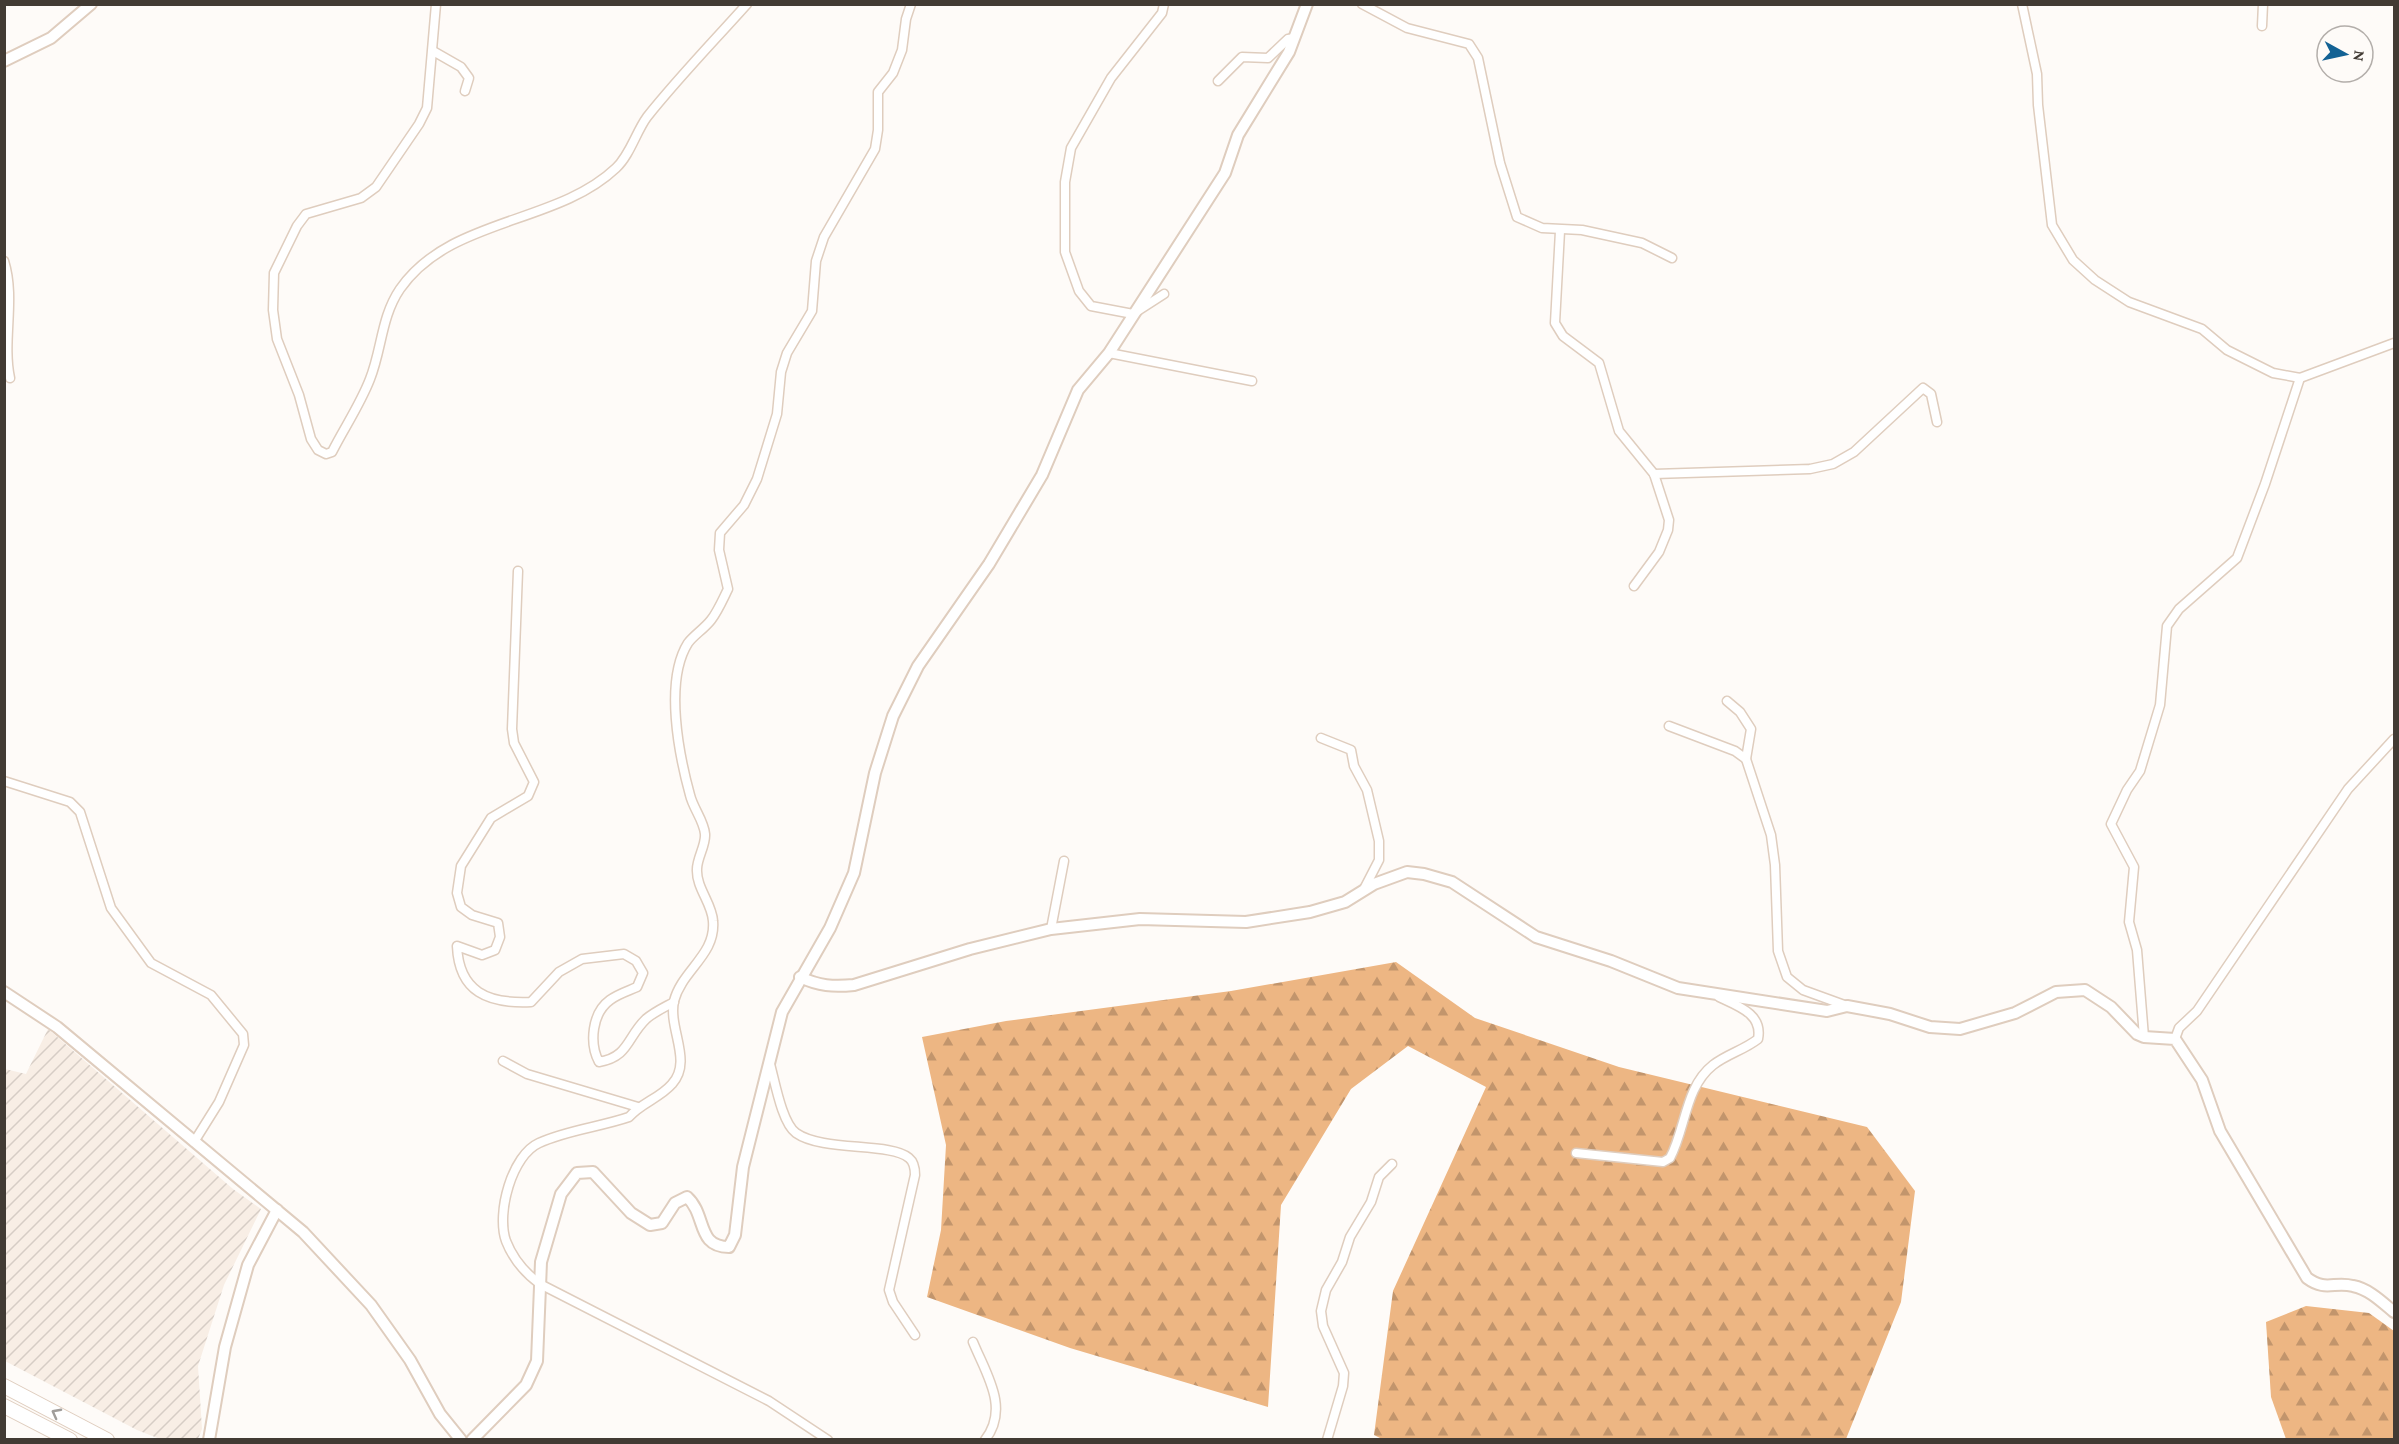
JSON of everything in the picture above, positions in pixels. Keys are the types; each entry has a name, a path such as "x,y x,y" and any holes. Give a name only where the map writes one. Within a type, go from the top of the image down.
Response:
{"highway":[{"path":"4,1386 107,1440"},
{"path":"4,1406 70,1440"}],"street":[{"path":"4,61 51,38 91,4"},
{"path":"436,4 427,108 419,124 376,187 361,198 306,214 297,226 274,273 273,310 277,339 298,395 311,439 318,450 326,454 333,452 362,398 374,368 385,317 408,280 459,241 581,193 617,167 645,120 747,4"},
{"path":"828,1440 769,1401 540,1284 523,1271 506,1240 504,1212 510,1182 522,1154 539,1143 628,1117 638,1107 672,1084 682,1063 675,1035 674,1002 684,981 711,945 713,920 700,889 697,870 705,834 690,797 677,744 676,693 681,663 688,644 710,621 728,589 719,550 720,533 744,504 757,479 777,414 781,372 787,353 812,311 816,261 824,237 875,149 878,130 878,92 893,73 902,50 906,19 911,4"},
{"path":"1164,4 1162,13 1111,78 1071,148 1065,183 1065,252 1080,291 1091,306 1133,314 1164,294"},
{"path":"472,1440 526,1385 537,1360 541,1262 561,1194 577,1173 593,1172 631,1213 650,1225 662,1223 675,1203 687,1197 697,1206 706,1238 717,1247 729,1247 735,1234 743,1167 782,1012 830,928 854,873 875,773 893,716 918,666 989,564 1042,475 1078,390 1109,353 1225,173 1238,135 1289,52 1306,4"},
{"path":"1362,4 1407,28 1453,39 1468,44 1473,49 1483,75 1513,211 1523,222 1560,231 1582,230 1642,243 1672,258"},
{"path":"2022,4 2037,74 2038,105 2052,225 2073,260 2095,280 2129,302 2202,329 2227,350 2273,373 2300,378 2394,344"},
{"path":"2262,26 2263,4"},
{"path":"1218,81 1242,57 1268,58 1288,39 1294,38"},
{"path":"433,51 461,67 469,78 465,91"},
{"path":"1560,231 1555,323 1563,336 1599,363 1619,431 1654,474 1669,520 1668,530 1659,552 1634,586"},
{"path":"4,261 9,296 7,364 10,378"},
{"path":"1109,353 1252,381"},
{"path":"2144,1037 2137,950 2129,922 2134,867 2111,824 2127,790 2140,771 2160,705 2167,626 2179,609 2236,558 2265,484 2300,378"},
{"path":"1654,474 1810,469 1833,464 1854,452 1923,388 1930,394 1937,422"},
{"path":"518,571 512,729 514,743 534,782 528,796 515,801 491,819 461,866 457,893 461,907 472,915 498,923 500,937 495,950 482,956 457,946 461,972 467,985 478,993 517,1002 531,1002 559,972 582,959 624,954 636,961 643,973 637,987 611,999 600,1010 593,1050 599,1062 612,1059 623,1052 647,1018 674,1002"},
{"path":"1727,701 1740,712 1751,729 1746,759 1771,835 1778,951 1787,977 1803,990 1847,1006 1890,1014 1930,1027 1960,1029 2015,1013 2056,992 2085,990 2111,1007 2144,1037 2175,1039"},
{"path":"1669,726 1736,751 1746,759"},
{"path":"1321,738 1352,750 1354,766 1367,790 1379,841 1379,860 1360,894"},
{"path":"2175,1039 2179,1028 2197,1011 2348,789 2394,739"},
{"path":"4,781 70,802 80,812 111,908 151,963 211,995 243,1034 242,1052 219,1101 194,1142"},
{"path":"1051,929 1064,861"},
{"path":"800,977 815,984 833,987 854,985 970,949 1051,929 1140,919 1246,922 1310,912 1360,894 1374,884 1407,872 1439,877 1452,882 1536,937 1611,961 1678,988 1827,1011 1847,1006"},
{"path":"4,992 57,1027 303,1232 371,1305 410,1360 440,1414 461,1440"},
{"path":"1576,1153 1663,1162 1670,1158 1690,1101 1701,1078 1714,1064 1758,1039 1757,1022 1749,1011 1716,995"},
{"path":"2175,1039 2202,1080 2220,1131 2307,1278 2324,1287 2347,1285 2361,1288 2394,1312"},
{"path":"504,1061 527,1074 638,1107"},
{"path":"769,1064 787,1122 795,1132 806,1138 861,1149 896,1151 911,1159 915,1175 889,1290 893,1302 915,1335"},
{"path":"1326,1440 1343,1386 1344,1373 1323,1326 1321,1311 1326,1290 1342,1262 1350,1237 1371,1202 1379,1177 1392,1164"},
{"path":"209,1440 225,1347 248,1265 277,1210"},
{"path":"973,1341 994,1393 998,1414 985,1440"}],"shaded area":[{"path":"48,1029 233,1189 261,1209 224,1285 198,1366 202,1429 198,1439 160,1439 137,1430 5,1361 5,1069 26,1074"}],"green space":[{"path":"1396,962 1475,1018 1619,1067 1867,1127 1915,1191 1901,1302 1846,1439 1382,1439 1374,1435 1393,1291 1486,1087 1408,1046 1351,1089 1281,1205 1268,1407 1070,1348 927,1297 941,1230 946,1145 922,1037 1006,1021 1231,991"},
{"path":"2306,1306 2369,1313 2394,1331 2394,1439 2286,1439 2271,1397 2266,1322"}]}
